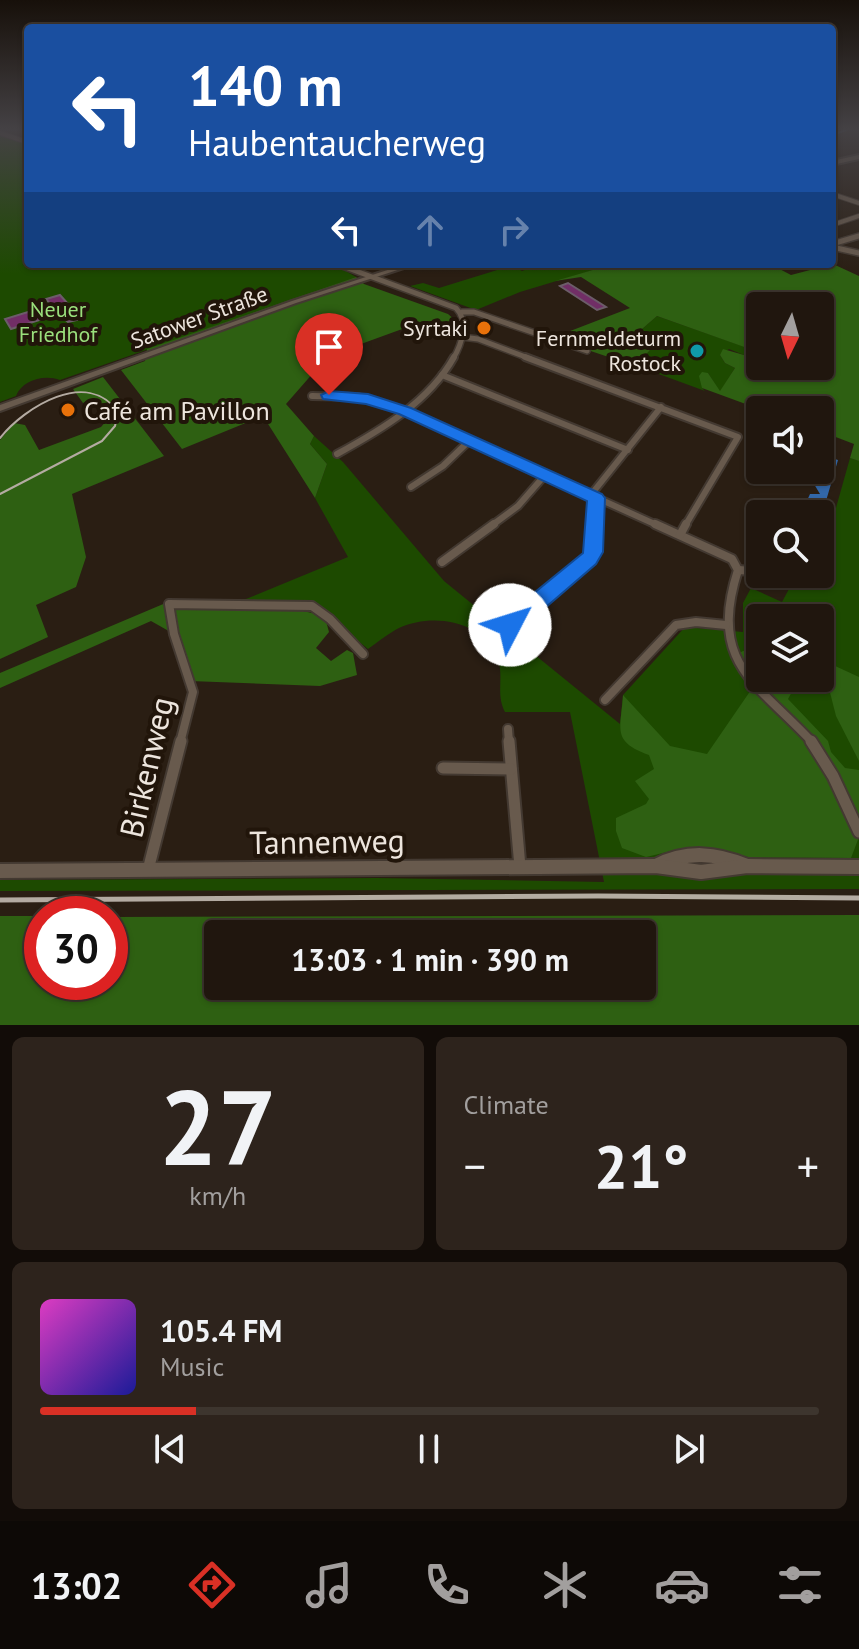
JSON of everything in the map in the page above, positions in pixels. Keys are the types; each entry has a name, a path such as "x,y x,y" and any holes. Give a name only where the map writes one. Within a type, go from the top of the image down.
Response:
{"main road":[{"name":"Satower Straße","path":"0,408 294,302 401,268"}],"street":[{"path":"836,195 859,203"},
{"path":"836,222 859,216"},
{"path":"836,245 859,236"},
{"path":"836,247 859,253"},
{"path":"347,268 452,305 462,312 474,312 587,351"},
{"path":"337,454 374,434 405,411 442,375 458,351 462,337 462,312"},
{"path":"462,337 478,339 738,437 680,535"},
{"path":"442,375 628,450"},
{"path":"312,396 358,397 405,411 732,559 738,570 727,608 726,625 734,656 753,687 815,747 830,768 859,832"},
{"path":"510,625 590,559 593,552 593,497 661,407"},
{"path":"411,487 443,466 469,441"},
{"path":"442,562 518,506 545,475"},
{"path":"738,570 746,571"},
{"name":"Birkenweg","path":"148,870 193,692 174,634 169,604 312,606 330,619 363,654"},
{"path":"605,700 676,625 696,622 726,625"},
{"path":"508,729 520,867"},
{"path":"443,768 511,769"},
{"name":"Tannenweg","path":"0,871 656,866 672,870 734,870 747,866 859,867"}],"green space":[{"name":"Neuer Friedhof","path":"0,178 24,178 24,268 341,268 356,277 60,380 47,378 28,382 16,396 0,402"},
{"path":"836,265 859,276 859,461 850,458 854,444 834,436 834,396 746,396 746,404 702,388 699,376 702,372 708,373 720,391 735,368 725,363 720,355 723,349 744,355 746,350 746,380 834,380 834,292 746,292 746,348 657,316 634,336 649,345 650,350 640,361 657,370 656,373 552,338 630,308 581,277 555,281 599,268 778,268 791,275 818,268 836,268"},
{"path":"503,268 522,271 530,268 600,268 520,292 476,310 410,286 423,283 439,288"},
{"path":"356,277 364,284 448,314 455,320 454,327 416,324 328,356 286,404 314,436 310,444 327,464 315,498 263,416 182,449 121,370 145,361 147,349"},
{"path":"657,316 746,347 746,352 744,355 729,349 720,355 725,363 735,368 720,392 708,373 702,388 705,391 656,373 657,370 640,361 650,350 634,336"},
{"path":"103,377 164,456 72,494 86,557 76,587 36,605 48,637 0,659 0,440 14,423 25,425 39,450 101,427 114,412 108,402 95,406 97,401 94,398 83,403 73,389"},
{"path":"314,436 343,462 444,581 620,724 623,695 685,627 743,632 743,603 751,588 782,602 790,588 834,588 834,515 850,458 859,461 859,889 0,891 0,880 377,878 604,882 570,712 505,712 497,657 480,635 455,623 426,621 399,628 368,649 319,609 246,599 348,557 315,498 327,464 310,444"},
{"path":"246,599 317,614 326,621 329,632 316,648 331,661 347,650 353,653 357,675 320,686 190,681 174,634 151,621 0,688 0,673 168,602"},
{"path":"746,652 746,676 734,656"},
{"path":"834,665 859,677 859,761 836,716 830,692 834,692"},
{"path":"750,692 792,692 788,699 828,741 831,752 845,768 859,770 859,837 851,858 748,857 684,848 646,857 622,848 616,831 616,818 646,804 649,799 635,781 654,769 649,755 629,745 621,733 623,695 670,746 707,754"},
{"path":"859,915 859,1025 0,1025 0,916 24,916 24,1000 128,1000 128,917"}],"water":[{"path":"814,484 831,484 826,500 807,500 810,494 820,494"}],"building":[{"path":"568,283 606,307 597,310 560,286"},
{"path":"60,295 77,314 77,320 68,322 58,314 11,329 5,319 51,305 46,299"}],"tram line":[{"path":"0,438 40,405 74,393 90,393 105,399 118,412 115,426 102,441 0,494"}],"railway":[{"path":"0,900 598,896 859,898"}],"place":[{"name":"Syrtaki","path":"484,328"},
{"name":"Fernmeldeturm Rostock","path":"697,351"},
{"name":"Café am Pavillon","path":"68,410"}],"route":[{"path":"329,395 368,399 405,411 596,498 590,559 510,625"}]}
